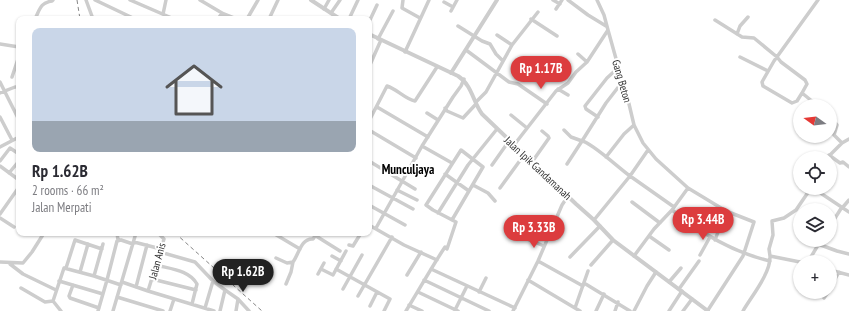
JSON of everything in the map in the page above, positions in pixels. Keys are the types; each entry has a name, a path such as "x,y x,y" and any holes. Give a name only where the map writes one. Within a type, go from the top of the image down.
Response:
{"street":[{"path":"37,16 42,5 45,2 52,2 53,0"},
{"path":"86,0 92,16"},
{"path":"95,0 129,16"},
{"path":"130,0 161,16"},
{"path":"163,16 166,0"},
{"path":"200,0 230,16"},
{"path":"249,16 258,0"},
{"path":"270,16 278,0"},
{"path":"310,0 316,1 324,9 336,16"},
{"path":"324,9 329,0"},
{"path":"331,13 340,0"},
{"path":"350,16 358,0"},
{"path":"403,0 402,8 420,18"},
{"path":"405,52 429,0"},
{"path":"444,2 452,9 457,0"},
{"path":"451,73 497,0"},
{"path":"553,0 560,4"},
{"path":"556,9 562,0"},
{"path":"568,0 588,16 606,26"},
{"name":"Gang Beton","path":"596,0 604,15 634,125 648,150 688,188 726,211 754,222 744,254"},
{"path":"715,20 737,34 744,37 754,38 777,57 780,62 807,83 797,101 793,103 763,86 762,82 777,57 818,0"},
{"path":"372,16 377,5"},
{"path":"372,59 393,10"},
{"path":"445,108 447,111 463,118 486,92 512,45 538,12"},
{"path":"737,34 740,26 748,18"},
{"path":"531,19 557,36"},
{"path":"458,26 474,37 490,44 496,54 503,61"},
{"path":"514,145 558,89 568,83 576,72 587,62 608,30"},
{"path":"497,34 512,45"},
{"path":"372,35 438,66 464,80 422,146 376,228"},
{"path":"0,44 16,47"},
{"path":"466,50 509,82 518,84 547,104"},
{"path":"578,54 587,62"},
{"path":"740,57 768,71"},
{"path":"12,77 16,65"},
{"path":"372,116 387,86 412,101 416,101 438,66"},
{"path":"598,117 586,109 585,106 607,78 619,67"},
{"name":"Jalan Ipik Gandamanah","path":"464,80 482,114 496,129 594,220 613,240 708,311"},
{"path":"567,164 606,103 623,81"},
{"path":"0,82 2,92 16,115"},
{"path":"2,92 16,87"},
{"path":"558,89 568,95"},
{"path":"802,93 809,99"},
{"path":"377,107 428,137"},
{"path":"428,113 438,120"},
{"path":"511,115 527,128"},
{"path":"0,117 12,140"},
{"path":"606,157 624,134 634,125"},
{"path":"438,213 456,183 496,129"},
{"path":"564,130 569,135 585,142 606,157 673,209 691,225 721,244 744,254 770,262"},
{"path":"532,162 548,138 548,136 542,131"},
{"path":"372,132 416,158"},
{"path":"837,137 842,143"},
{"path":"0,147 16,138"},
{"path":"835,151 842,143 849,139"},
{"path":"492,165 509,141"},
{"path":"422,146 452,163"},
{"path":"0,161 10,148 16,152"},
{"path":"406,311 445,247 447,249 449,245 456,223 426,205 461,150 482,167 452,220"},
{"path":"594,220 630,176 648,150"},
{"path":"500,188 524,155"},
{"path":"837,161 840,163 843,162 849,167"},
{"path":"372,163 415,189"},
{"path":"9,174 16,165"},
{"path":"0,166 16,178"},
{"path":"445,174 469,191"},
{"path":"472,185 488,193 495,201"},
{"path":"372,187 413,208"},
{"path":"634,256 649,236 673,209 688,188"},
{"path":"397,190 417,200"},
{"path":"0,214 16,191"},
{"path":"743,311 761,281 770,262 769,249 773,235 772,221 784,218 796,210 808,195"},
{"path":"824,195 849,212"},
{"path":"431,269 514,310 538,261 562,205 568,196"},
{"path":"837,215 849,200"},
{"path":"632,202 660,224"},
{"path":"372,207 405,225"},
{"path":"715,240 726,211"},
{"path":"0,218 14,227"},
{"path":"544,246 510,232 507,229 510,221 514,218 550,233"},
{"path":"372,226 404,245 437,260"},
{"path":"570,257 600,226"},
{"path":"0,262 20,264 25,261 42,236"},
{"path":"72,285 69,296 70,298 98,310 118,240 117,236"},
{"path":"114,311 135,236"},
{"name":"Jalan Anis","path":"148,292 164,239 161,236"},
{"path":"278,236 300,249"},
{"path":"286,284 293,262 306,239 313,239 315,236"},
{"path":"320,236 340,251"},
{"path":"349,245 354,245 359,236"},
{"path":"649,236 669,250"},
{"path":"358,296 392,237"},
{"path":"700,255 710,237"},
{"path":"53,301 63,269 66,268 75,240 102,249"},
{"path":"118,240 147,245 194,261 213,281 238,299 249,311"},
{"path":"591,265 613,240"},
{"path":"80,272 88,244"},
{"path":"94,276 103,244"},
{"path":"136,287 147,245"},
{"path":"826,247 849,254"},
{"path":"321,269 333,275 346,251"},
{"path":"407,275 421,252"},
{"path":"708,311 744,254"},
{"path":"343,289 362,255"},
{"path":"332,256 341,261"},
{"path":"770,256 793,261"},
{"path":"276,258 287,263 293,262"},
{"path":"538,261 604,294 630,311"},
{"path":"669,311 699,261"},
{"path":"9,263 23,274 56,290"},
{"path":"318,274 324,263"},
{"path":"156,265 188,274 196,283 196,290 192,304"},
{"path":"66,268 136,287 148,292 214,311"},
{"path":"669,282 681,268"},
{"path":"837,276 839,272 848,274 849,268"},
{"path":"336,270 390,300 384,311"},
{"path":"575,308 588,271"},
{"path":"634,311 656,272"},
{"path":"479,292 486,278"},
{"path":"152,279 196,290"},
{"path":"424,280 489,311"},
{"path":"528,280 580,311"},
{"path":"59,281 103,294"},
{"path":"205,308 213,281"},
{"path":"418,292 456,311 460,297 467,286"},
{"path":"21,288 44,302 53,301"},
{"path":"220,311 225,290"},
{"path":"370,306 377,292"},
{"path":"596,311 604,294"},
{"path":"117,297 163,311"},
{"path":"170,311 174,299"},
{"path":"236,311 238,299"},
{"path":"683,311 692,299"},
{"path":"53,301 61,311"},
{"path":"614,311 618,302"},
{"path":"409,305 422,311"}],"railway":[{"path":"77,0 80,16"},
{"path":"178,236 262,311"}],"district":[{"name":"Munculjaya","path":"408,169"}]}
